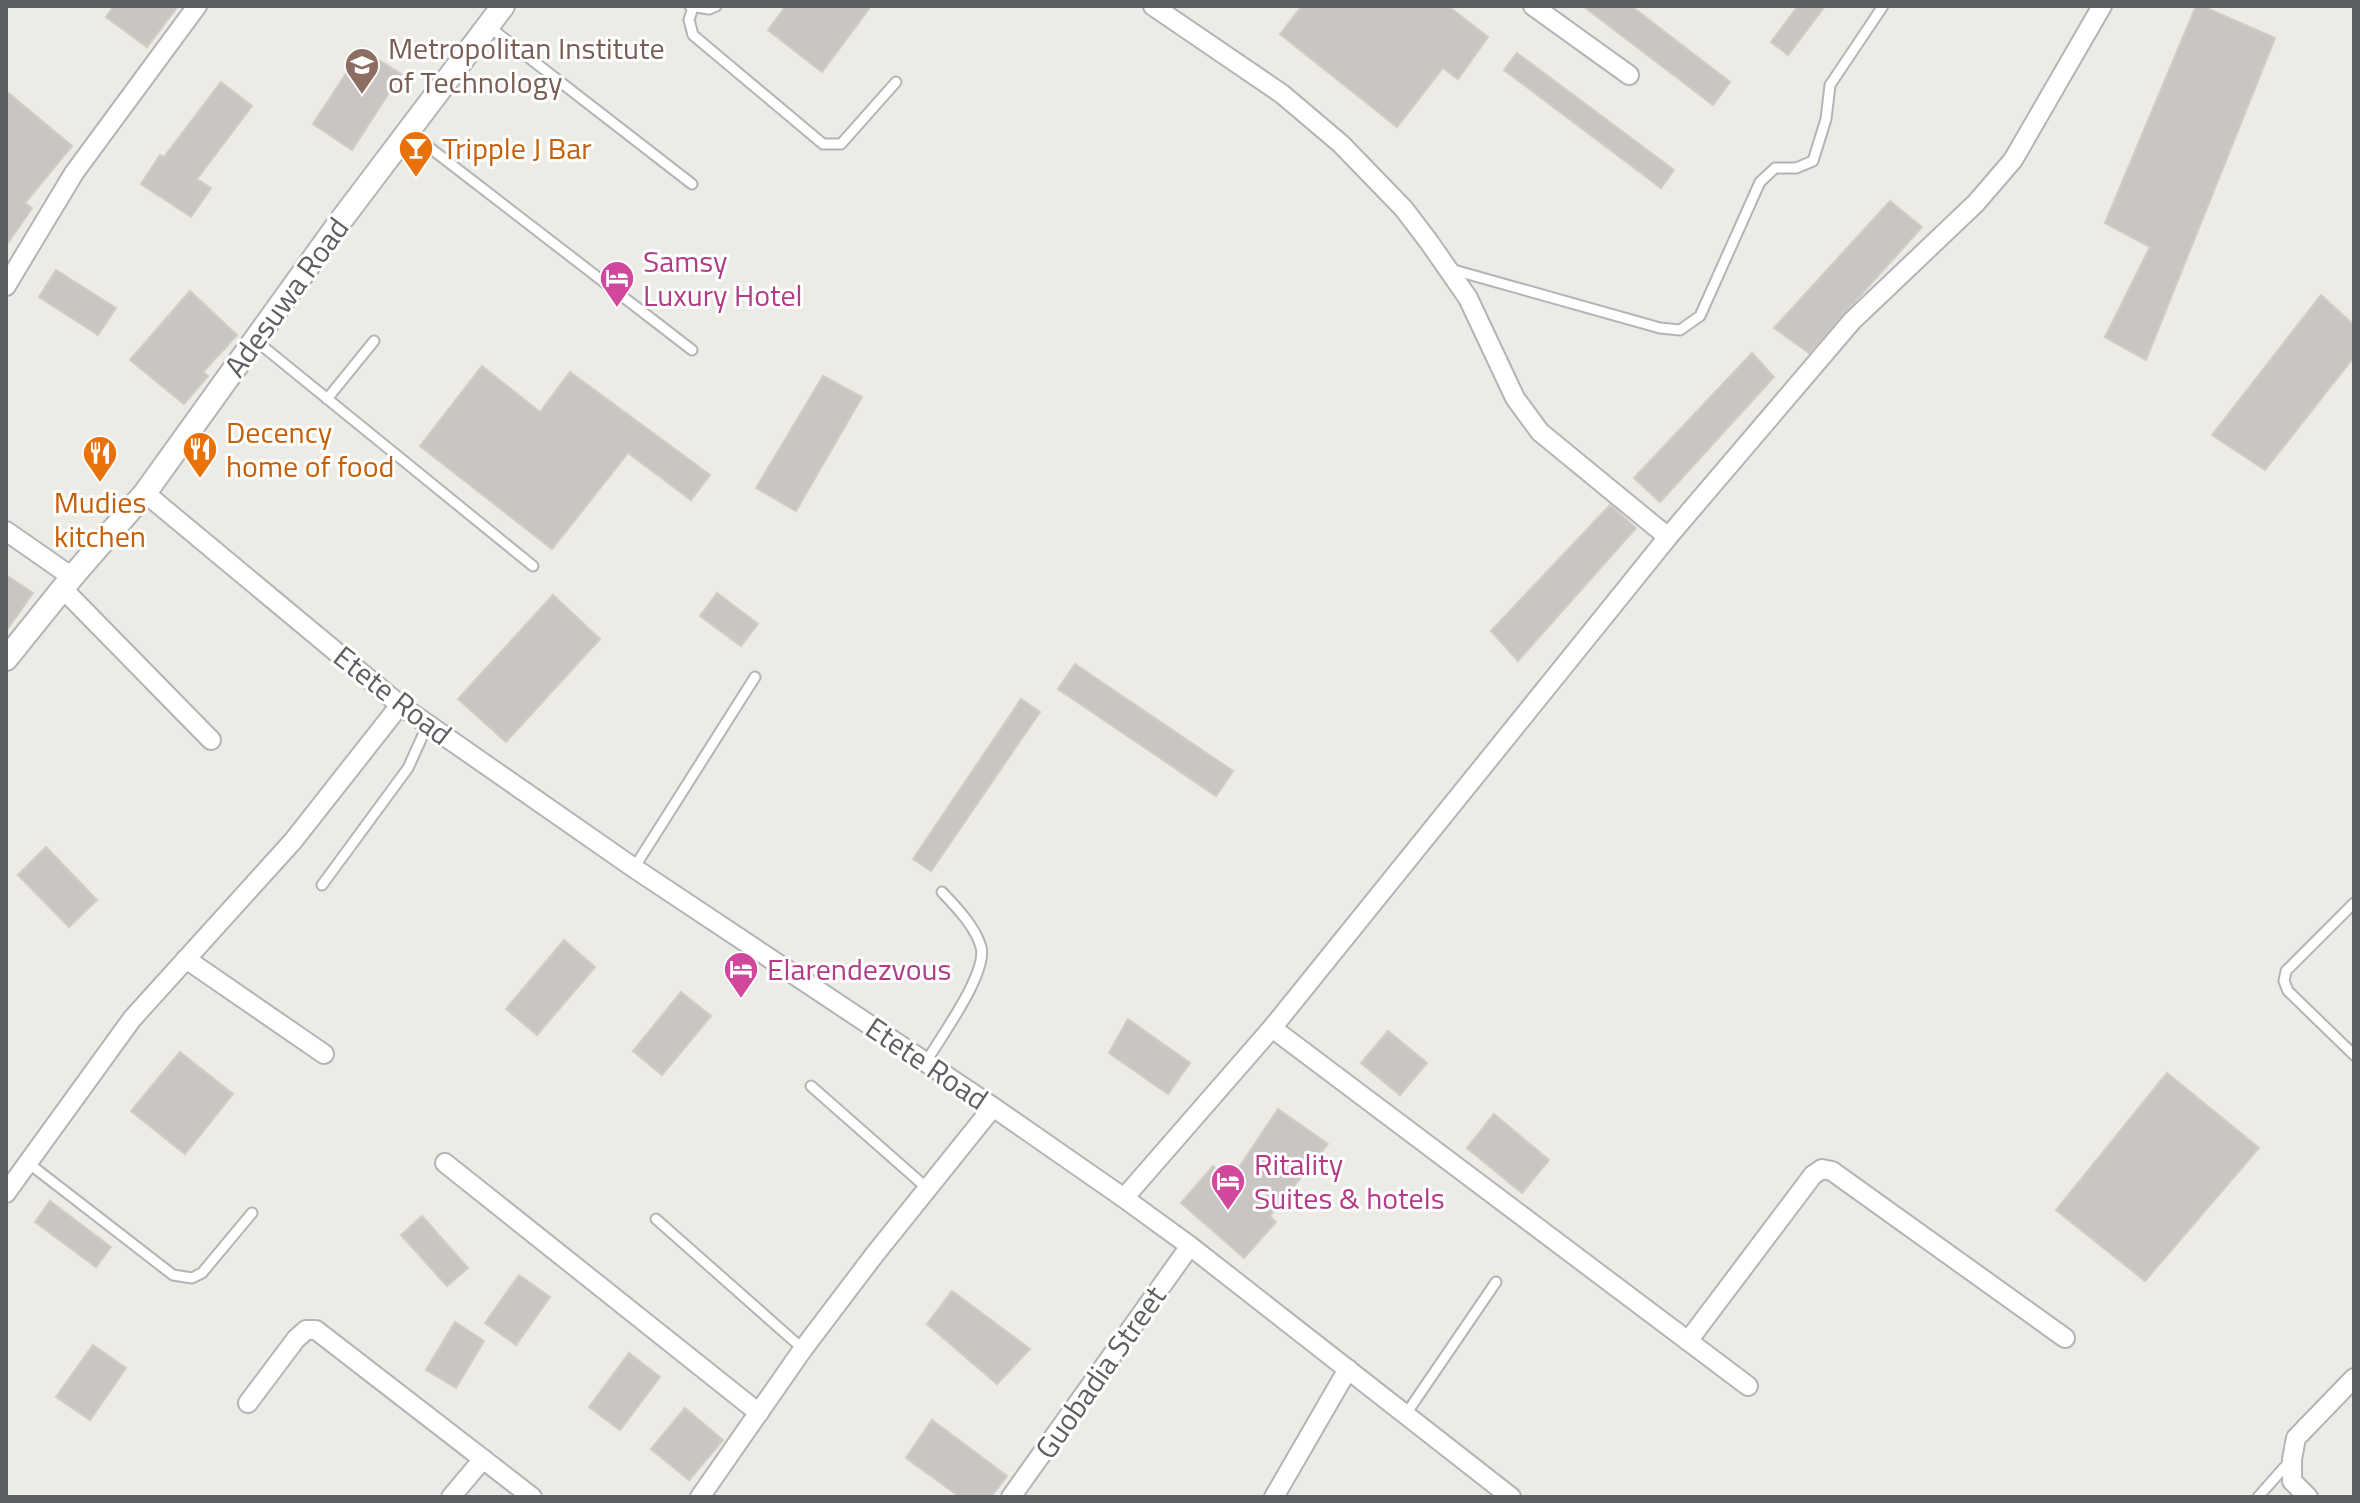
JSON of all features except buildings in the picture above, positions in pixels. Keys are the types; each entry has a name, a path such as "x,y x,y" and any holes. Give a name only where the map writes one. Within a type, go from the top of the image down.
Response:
{"street":[{"path":"6,286 74,173 197,6"},
{"name":"Adesuwa Road","path":"6,659 145,493 408,131 503,6"},
{"path":"1153,6 1282,94 1341,144 1404,209 1468,298 1515,398 1540,432 1668,537"},
{"path":"1533,6 1629,75"},
{"path":"1124,1198 1272,1028 1668,537 1852,321 1976,203 2013,160 2102,6"},
{"name":"Etete Road","path":"145,493 400,705 634,868 1124,1198 1511,1497"},
{"path":"6,531 68,583 211,740"},
{"path":"6,1193 132,1019 293,841 400,705"},
{"path":"186,959 324,1054"},
{"path":"1272,1028 1748,1386"},
{"path":"700,1497 803,1349 993,1107"},
{"path":"445,1163 759,1413"},
{"path":"1688,1341 1813,1175 1822,1169 1832,1171 2065,1338"},
{"name":"Guobadia Street","path":"1011,1497 1190,1246"},
{"path":"248,1403 296,1339 306,1330 316,1330 532,1497"},
{"path":"1274,1497 1348,1369"},
{"path":"2308,1497 2292,1481 2296,1438 2354,1378"},
{"path":"451,1497 483,1459"}],"lane":[{"path":"716,6 709,9 692,6 689,20 693,35 823,144 841,144 896,82"},
{"path":"1447,268 1660,328 1680,330 1700,316 1760,182 1775,168 1796,168 1813,161 1826,119 1830,85 1883,6"},
{"path":"488,26 692,184"},
{"path":"408,131 692,350"},
{"path":"255,340 533,566"},
{"path":"327,399 374,341"},
{"path":"634,868 755,677"},
{"path":"322,885 408,768 428,724"},
{"path":"926,1062 975,979 982,950 977,937 942,892"},
{"path":"2354,903 2286,971 2284,981 2288,991 2354,1055"},
{"path":"811,1086 928,1189"},
{"path":"27,1162 173,1275 192,1278 202,1273 252,1213"},
{"path":"656,1219 803,1349"},
{"path":"1406,1414 1496,1282"},
{"path":"2258,1497 2292,1459"}],"place":[{"name":"Metropolitan Institute of Technology","path":"362,96"},
{"name":"Tripple J Bar","path":"416,179"},
{"name":"Samsy Luxury Hotel","path":"617,309"},
{"name":"Decency home of food","path":"200,480"},
{"name":"Mudies kitchen","path":"100,484"},
{"name":"Elarendezvous","path":"741,1000"},
{"name":"Ritality Suites & hotels","path":"1228,1212"}]}
